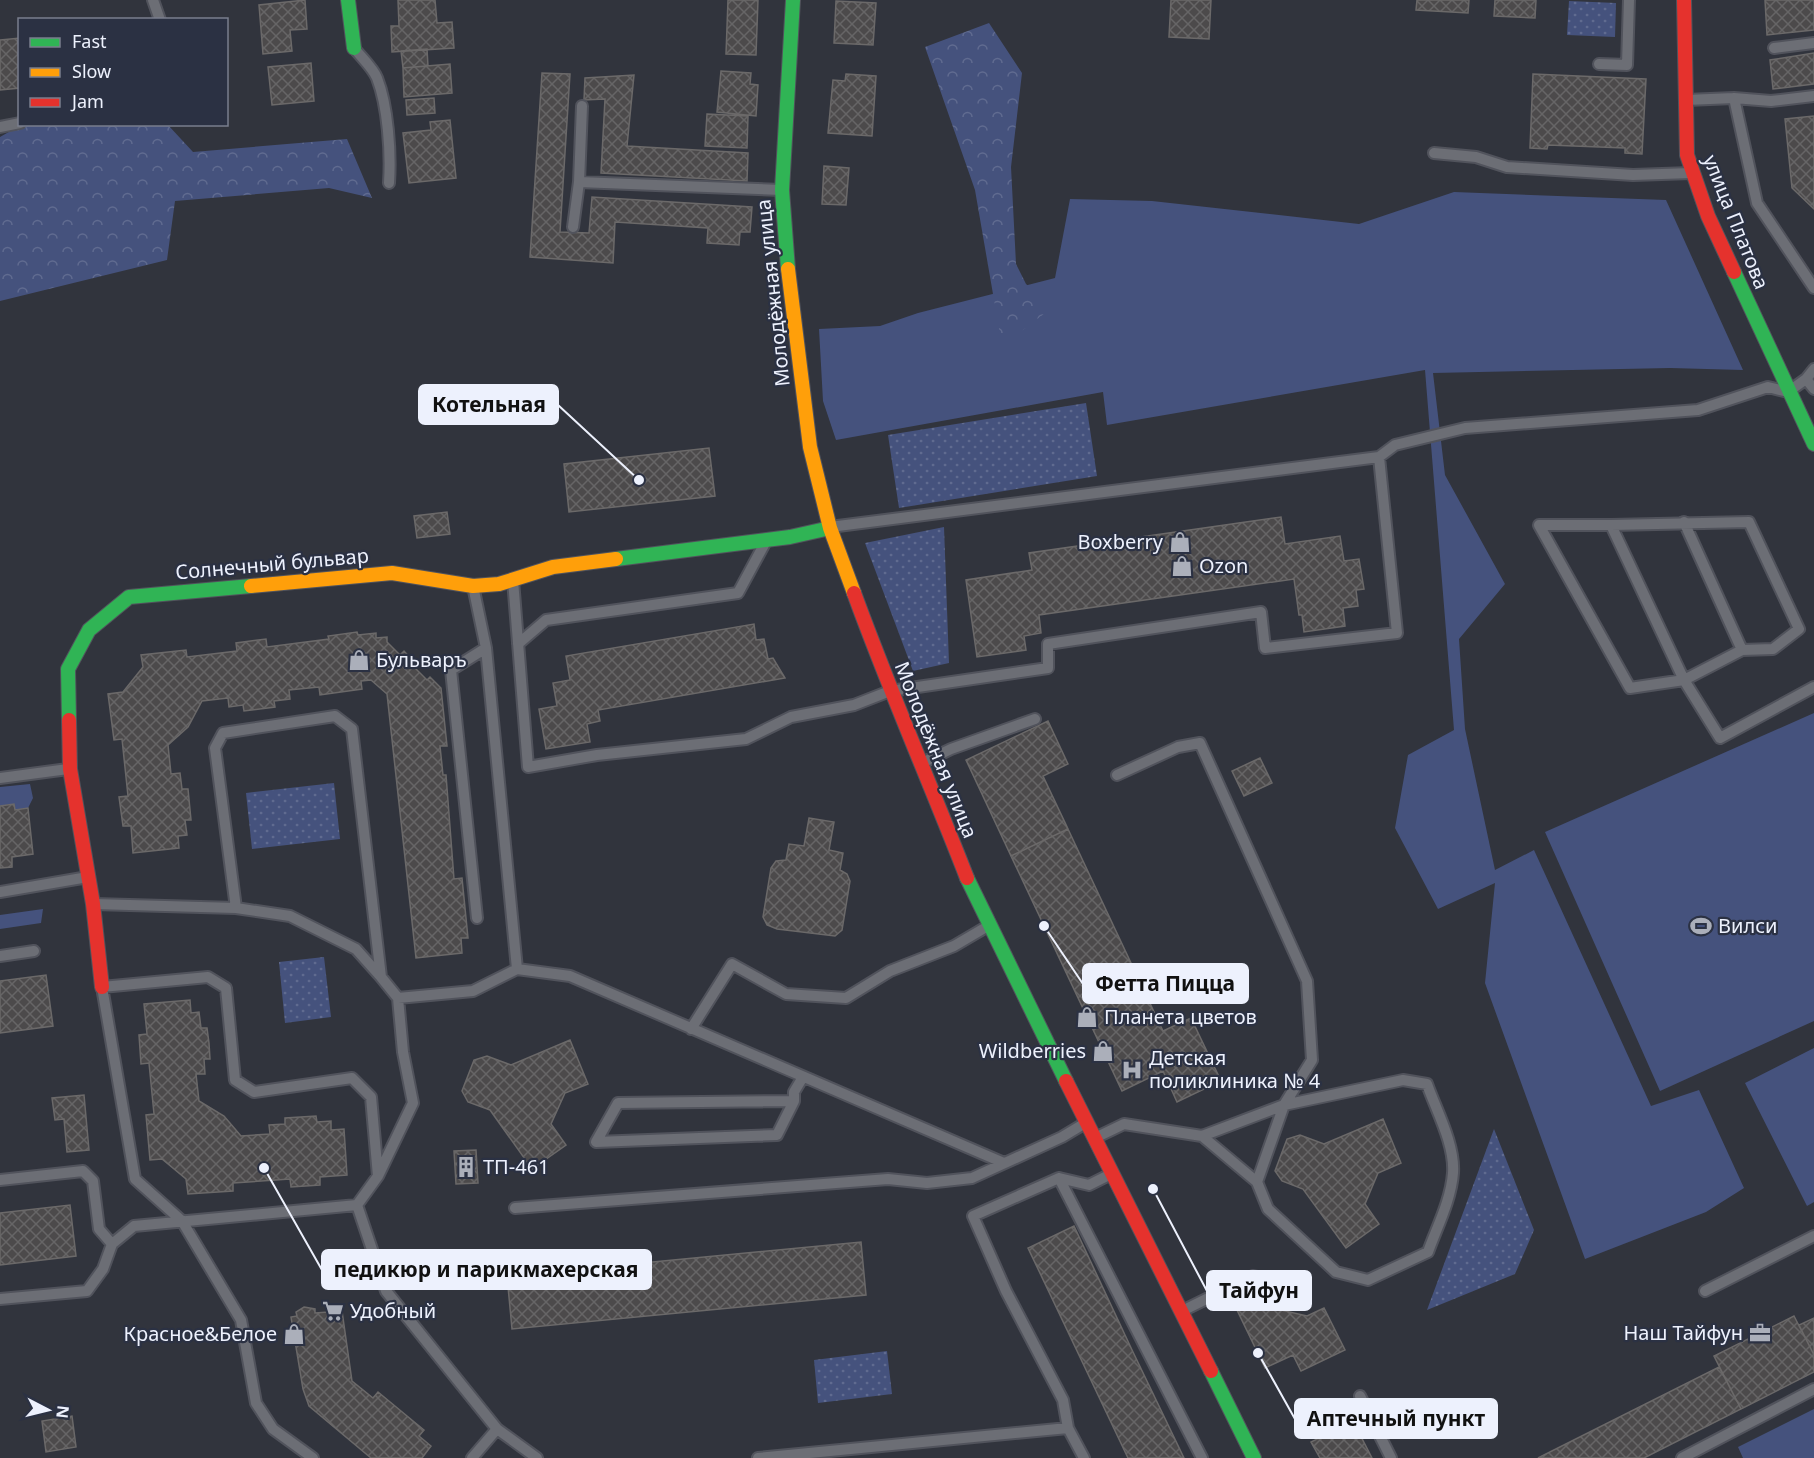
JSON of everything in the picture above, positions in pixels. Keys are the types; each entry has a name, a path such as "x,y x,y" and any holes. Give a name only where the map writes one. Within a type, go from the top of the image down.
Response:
{"street":[{"path":"348,0 354,48"},
{"name":"Молодёжная улица","path":"793,0 782,190 791,307 810,447 830,528 890,691 922,763 988,926 1087,1122 1097,1137 1254,1458"},
{"name":"улица Платова","path":"1684,0 1684,100 1687,155 1692,173 1708,216 1814,444"},
{"name":"Солнечный бульвар","path":"102,987 93,904 70,769 68,669 89,630 129,597 392,573 473,586 513,580 553,567 767,540 830,528"}],"lane":[{"path":"153,0 159,18"},
{"path":"1599,63 1627,65 1629,0"},
{"path":"1774,48 1814,43"},
{"path":"354,48 377,78 386,119 390,164 389,183"},
{"path":"1684,100 1734,98 1771,101 1814,96"},
{"path":"1734,98 1756,203 1814,288"},
{"path":"573,227 579,182 582,106"},
{"path":"0,127 18,123"},
{"path":"1434,153 1476,157 1507,166 1634,175 1692,173"},
{"path":"579,182 782,190"},
{"path":"830,528 1379,457 1395,445 1465,428 1698,410 1768,387 1788,392 1806,379 1814,369"},
{"path":"1806,379 1814,389"},
{"path":"513,580 528,767 597,756 746,739 791,717 854,705 890,691 1048,668 1048,644 1261,612 1264,648 1397,633 1379,457"},
{"path":"1683,522 1742,650"},
{"path":"1749,522 1799,629 1773,649 1742,650 1684,680 1630,688 1539,525 1611,525 1749,522"},
{"path":"1611,525 1684,680 1720,738 1814,687"},
{"path":"518,644 546,620 738,593 767,540"},
{"path":"473,586 486,648 516,969"},
{"path":"477,918 451,670 486,648"},
{"path":"236,908 215,748 223,733 335,716 352,729 381,977"},
{"path":"922,763 951,749 1035,719"},
{"path":"1117,775 1178,747 1200,742 1307,981 1312,1060 1284,1105 1257,1182"},
{"path":"0,778 70,769"},
{"path":"0,892 88,877"},
{"path":"0,1299 87,1291 103,1269 112,1244 134,1226 357,1205 378,1176 413,1103 403,1052 398,998 356,950 290,916 236,908 93,904"},
{"path":"691,1029 732,964 786,994 846,998 890,971 954,946 988,926"},
{"path":"0,956 34,951"},
{"path":"398,998 473,992 516,969 570,976 1004,1163"},
{"path":"313,1458 273,1429 256,1403 241,1320 182,1221 135,1179 102,987 208,977 226,988 235,1080 254,1092 352,1078 371,1097 378,1176"},
{"path":"795,1101 618,1103 596,1142 777,1135 795,1101 794,1092 802,1077"},
{"path":"1097,1137 1124,1124 1202,1136 1284,1105 1403,1080 1427,1084 1447,1139 1453,1171 1447,1200 1428,1252 1368,1280 1336,1272 1268,1209 1257,1182 1202,1136"},
{"path":"515,1208 888,1179 927,1183 972,1178 1087,1122"},
{"path":"0,1180 83,1171 93,1181 99,1229 112,1244"},
{"path":"1084,1458 1068,1428 1063,1400 1006,1291 973,1216 1059,1178 1089,1185 1114,1173"},
{"path":"1059,1178 1202,1458"},
{"path":"357,1205 386,1291 497,1429 537,1458"},
{"path":"1705,1291 1814,1236"},
{"path":"1181,1311 1253,1276 1305,1287"},
{"path":"1682,1458 1814,1389"},
{"path":"1360,1396 1391,1458"},
{"path":"758,1458 1068,1428"},
{"path":"471,1458 497,1429"}],"green space":[{"path":"1569,1 1616,3 1615,37 1567,35"},
{"path":"989,23 1022,73 1011,167 1016,264 1026,284 1053,307 1002,346 975,190 925,47"},
{"path":"19,126 169,126 193,152 347,139 372,198 329,188 175,201 167,260 0,301 0,137"},
{"path":"1454,192 1666,200 1743,370 1670,368 1433,373 1445,475 1505,584 1459,639 1465,729 1495,870 1534,850 1651,1106 1699,1090 1744,1188 1706,1212 1585,1259 1485,983 1495,883 1438,909 1395,828 1408,755 1454,730 1425,370 1107,425 1103,392 836,440 823,401 819,329 880,326 918,313 1055,278 1070,199 1152,201 1359,224"},
{"path":"1086,403 1097,476 899,508 888,435"},
{"path":"944,527 949,663 913,671 865,543"},
{"name":"Вилси","path":"1814,713 1814,1021 1660,1091 1545,832"},
{"path":"334,783 340,839 252,849 246,793"},
{"path":"30,784 33,798 28,808 15,810 14,804 0,806 0,787"},
{"path":"43,909 41,923 0,929 0,915"},
{"path":"324,957 331,1017 285,1023 279,962"},
{"path":"1814,1048 1814,1202 1807,1206 1745,1083"},
{"path":"1494,1129 1534,1230 1515,1274 1427,1310"},
{"path":"887,1351 892,1394 818,1403 814,1360"},
{"path":"1814,1409 1814,1458 1743,1458 1738,1447"}],"building":[{"path":"305,0 307,29 290,30 292,51 263,54 259,5"},
{"path":"398,0 435,0 437,23 452,22 454,48 392,52 391,26 399,26"},
{"path":"728,0 758,0 756,55 726,54"},
{"path":"1171,0 1211,0 1209,39 1169,37"},
{"path":"1417,0 1469,0 1468,13 1416,10"},
{"path":"1495,0 1536,0 1535,18 1494,16"},
{"path":"1765,0 1814,0 1814,30 1767,35"},
{"path":"836,1 876,3 873,45 834,43"},
{"path":"18,38 18,88 0,90 0,40"},
{"path":"427,49 428,66 403,68 401,51"},
{"path":"1814,53 1814,84 1773,89 1770,60"},
{"path":"311,63 314,101 272,105 268,67"},
{"path":"450,64 452,93 404,97 403,68"},
{"path":"721,71 751,73 750,84 758,85 756,116 717,112"},
{"path":"542,73 570,74 560,232 589,233 592,197 752,207 750,232 740,232 739,245 707,243 708,228 615,222 613,263 530,257"},
{"path":"846,74 876,76 872,136 828,133 833,80 845,81"},
{"path":"1533,74 1646,79 1642,154 1625,153 1625,148 1548,145 1547,149 1530,148"},
{"path":"634,75 627,146 748,153 747,181 601,173 605,99 584,100 585,78"},
{"path":"434,98 435,113 407,115 406,100"},
{"path":"707,114 748,116 747,148 705,146"},
{"path":"1814,116 1814,209 1792,188 1785,119"},
{"path":"450,120 456,178 409,183 403,133 431,130 430,122"},
{"path":"824,166 849,168 846,205 822,204"},
{"path":"709,448 715,496 569,512 564,464"},
{"path":"447,512 450,534 417,538 414,516"},
{"path":"1281,517 1285,544 1340,536 1344,561 1359,559 1364,589 1356,590 1358,606 1343,608 1345,626 1304,632 1294,579 1039,615 1041,633 1024,636 1026,650 977,657 966,580 1032,570 1029,553"},
{"path":"754,624 756,640 764,639 768,659 773,658 785,678 598,710 600,721 587,724 590,742 546,749 539,709 557,706 553,683 570,680 566,656"},
{"path":"357,632 358,635 376,633 376,638 387,637 387,642 400,655 404,651 414,662 412,665 427,680 430,677 441,688 447,746 440,746 443,775 446,775 454,879 462,878 468,938 461,938 462,953 416,958 387,694 371,680 361,681 362,689 320,695 319,687 289,690 290,699 274,701 275,707 244,711 243,705 229,707 228,698 202,701 188,727 168,745 171,774 180,773 182,789 188,789 191,820 185,820 187,835 178,836 179,848 133,853 131,826 123,826 119,797 128,796 122,739 114,740 108,694 123,692 143,667 141,655 186,650 187,657 237,651 236,643 266,639 267,647 329,639 328,636"},
{"path":"1048,721 1068,764 1043,776 1068,829 1011,856 966,760"},
{"path":"1260,758 1272,783 1244,796 1232,771"},
{"path":"14,804 15,810 28,808 33,854 12,857 12,867 0,868 0,806"},
{"path":"809,818 834,822 829,850 843,853 840,870 847,874 850,881 842,930 835,936 777,929 767,925 763,917 771,868 776,861 786,860 789,844 804,846"},
{"path":"1068,829 1163,1031 1191,1018 1221,1081 1177,1102 1163,1071 1122,1091 1011,856"},
{"path":"46,975 53,1026 0,1033 0,981"},
{"path":"190,1000 191,1013 199,1012 201,1028 207,1028 209,1043 210,1059 204,1059 205,1074 196,1074 199,1101 224,1116 241,1136 270,1134 269,1125 285,1124 285,1118 316,1116 317,1122 331,1121 331,1130 344,1129 347,1175 320,1177 320,1185 291,1187 290,1179 233,1183 233,1191 188,1194 186,1179 162,1159 150,1160 146,1115 154,1114 149,1063 141,1064 139,1035 147,1034 144,1004"},
{"path":"570,1040 588,1084 565,1093 551,1124 566,1145 532,1169 490,1110 468,1102 462,1091 474,1060 487,1056 511,1065"},
{"path":"84,1095 89,1150 67,1152 64,1119 55,1120 52,1098"},
{"path":"1383,1119 1401,1163 1378,1173 1365,1204 1379,1224 1346,1248 1303,1189 1282,1181 1275,1171 1287,1139 1300,1135 1324,1144"},
{"name":"ТП-461","path":"476,1150 478,1183 456,1184 454,1151"},
{"path":"70,1205 76,1256 0,1265 0,1213"},
{"path":"1074,1226 1184,1458 1128,1458 1028,1248"},
{"path":"861,1242 866,1295 512,1329 507,1276"},
{"path":"1251,1303 1307,1316 1324,1308 1345,1350 1301,1371 1293,1355 1265,1368 1237,1310"},
{"path":"304,1307 315,1309 315,1313 342,1311 352,1381 373,1398 378,1392 424,1430 419,1436 431,1446 422,1458 371,1458 309,1406 303,1389 291,1317 297,1316 296,1312"},
{"path":"1794,1316 1814,1355 1814,1372 1741,1409 1714,1356"},
{"path":"1814,1318 1814,1355 1799,1325"},
{"path":"1719,1367 1741,1409 1644,1458 1538,1458"},
{"path":"72,1416 76,1447 46,1452 42,1421"},
{"path":"1353,1421 1372,1458 1320,1458 1311,1442"}],"traffic: fast":[{"path":"348,0 354,48"},
{"path":"788,269 782,190 793,0"},
{"path":"1734,272 1814,444"},
{"path":"616,559 790,537 830,528"},
{"path":"69,720 68,669 89,630 129,597 251,586"},
{"path":"967,878 1066,1081"},
{"path":"1211,1371 1254,1458"}],"traffic: slow":[{"path":"788,269 810,447 830,528 854,593"},
{"path":"251,586 392,573 473,586 499,584 553,567 616,559"}],"traffic: jam":[{"path":"1684,0 1687,155 1708,216 1734,272"},
{"path":"854,593 967,878"},
{"path":"69,720 70,769 93,904 102,987"},
{"path":"1066,1081 1211,1371"}],"place":[{"name":"Котельная","path":"639,480"},
{"name":"Boxberry","path":"1180,542"},
{"name":"Ozon","path":"1182,566"},
{"name":"Бульваръ","path":"359,660"},
{"name":"Фетта Пицца","path":"1044,926"},
{"name":"Вилси","path":"1701,926"},
{"name":"Планета цветов","path":"1087,1017"},
{"name":"Wildberries","path":"1103,1051"},
{"name":"Детская поликлиника № 4","path":"1132,1070"},
{"name":"ТП-461","path":"466,1167"},
{"name":"педикюр и парикмахерская","path":"264,1168"},
{"name":"Тайфун","path":"1153,1189"},
{"name":"Удобный","path":"333,1311"},
{"name":"Наш Тайфун","path":"1760,1333"},
{"name":"Красное&Белое","path":"294,1334"},
{"name":"Аптечный пункт","path":"1258,1353"}]}
